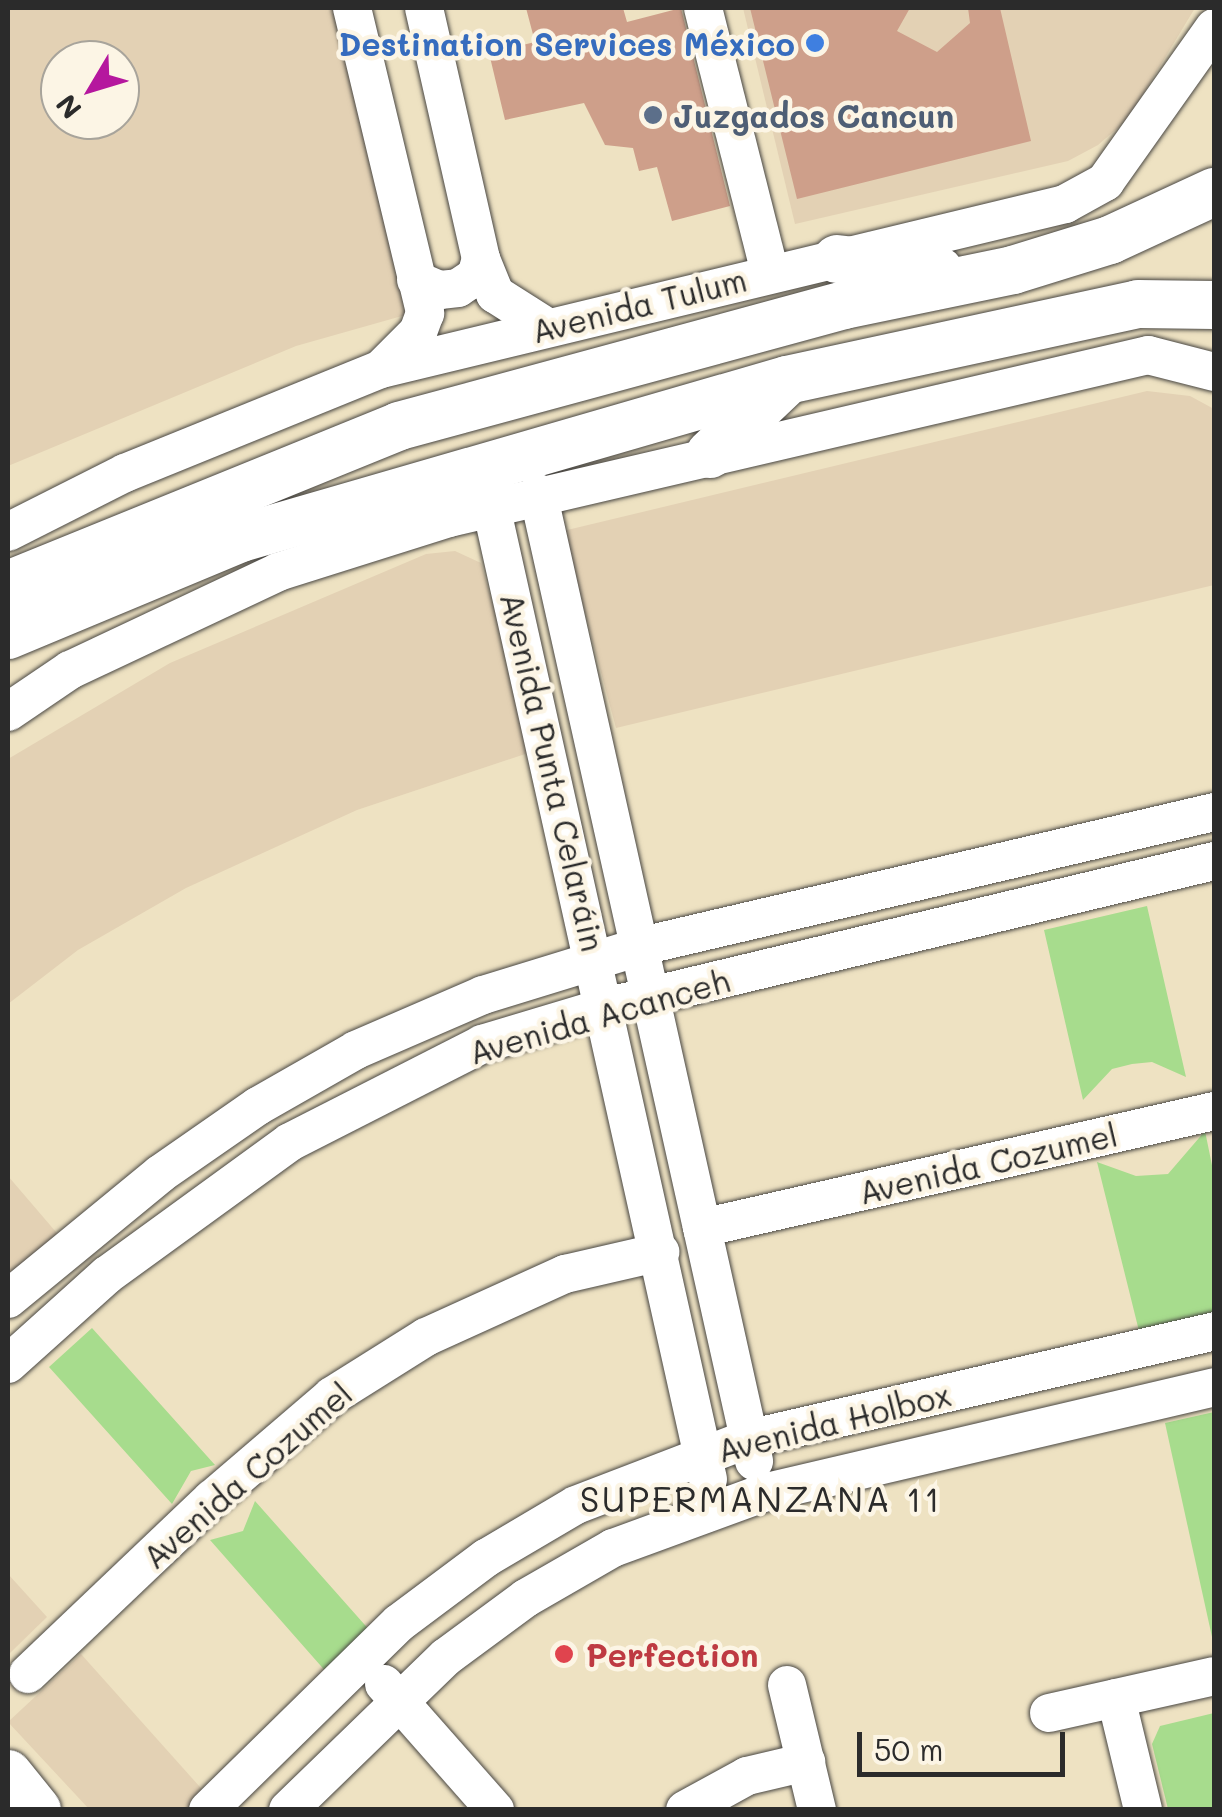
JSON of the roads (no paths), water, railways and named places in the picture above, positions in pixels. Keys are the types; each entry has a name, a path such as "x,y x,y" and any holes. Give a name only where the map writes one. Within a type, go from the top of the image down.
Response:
{"main road":[{"name":"Avenida Tulum","path":"8,585 400,426 844,305 1012,270 1110,240 1214,192"},
{"path":"838,258 910,272 1012,270"},
{"path":"8,636 241,538 788,380 1138,304 1214,305"},
{"path":"710,454 788,380"},
{"path":"8,1774 38,1810"}],"street":[{"path":"352,8 425,314 418,332 381,369"},
{"path":"424,8 481,259 495,294 547,327"},
{"path":"703,8 770,273"},
{"name":"Avenida Tulum","path":"8,532 124,474 381,369 1086,195 1105,182 1214,28"},
{"path":"416,280 440,290 458,288 476,276 481,259"},
{"path":"8,712 70,670 278,572 491,506 1148,355 1214,372"},
{"name":"Avenida Punta Celaráin","path":"538,493 642,946 748,1440 763,1492"},
{"name":"Avenida Punta Celaráin","path":"491,506 597,961 700,1455 718,1506"},
{"name":"Avenida Acanceh","path":"8,1299 160,1174 258,1106 356,1050 482,995 642,946 1214,812"},
{"name":"Avenida Acanceh","path":"8,1364 107,1275 290,1142 482,1044 605,1007 1214,862"},
{"name":"Avenida Cozumel","path":"702,1228 1214,1112"},
{"name":"Avenida Cozumel","path":"28,1674 212,1499 332,1396 426,1338 566,1274 660,1252"},
{"name":"Avenida Holbox","path":"208,1810 362,1660 486,1558 576,1505 748,1440 1214,1331"},
{"name":"Avenida Holbox","path":"288,1810 398,1700 526,1598 612,1548 763,1492 1214,1387"},
{"path":"362,1660 495,1810"},
{"path":"1049,1713 1214,1676"},
{"path":"787,1685 817,1810"},
{"path":"1116,1698 1143,1810"},
{"path":"685,1810 747,1776 806,1762"}],"place":[{"name":"Destination Services México","path":"815,43"},
{"name":"Juzgados Cancun","path":"653,115"},
{"name":"Perfection","path":"564,1654"}],"district":[{"name":"SUPERMANZANA 11","path":"761,1498"}]}
